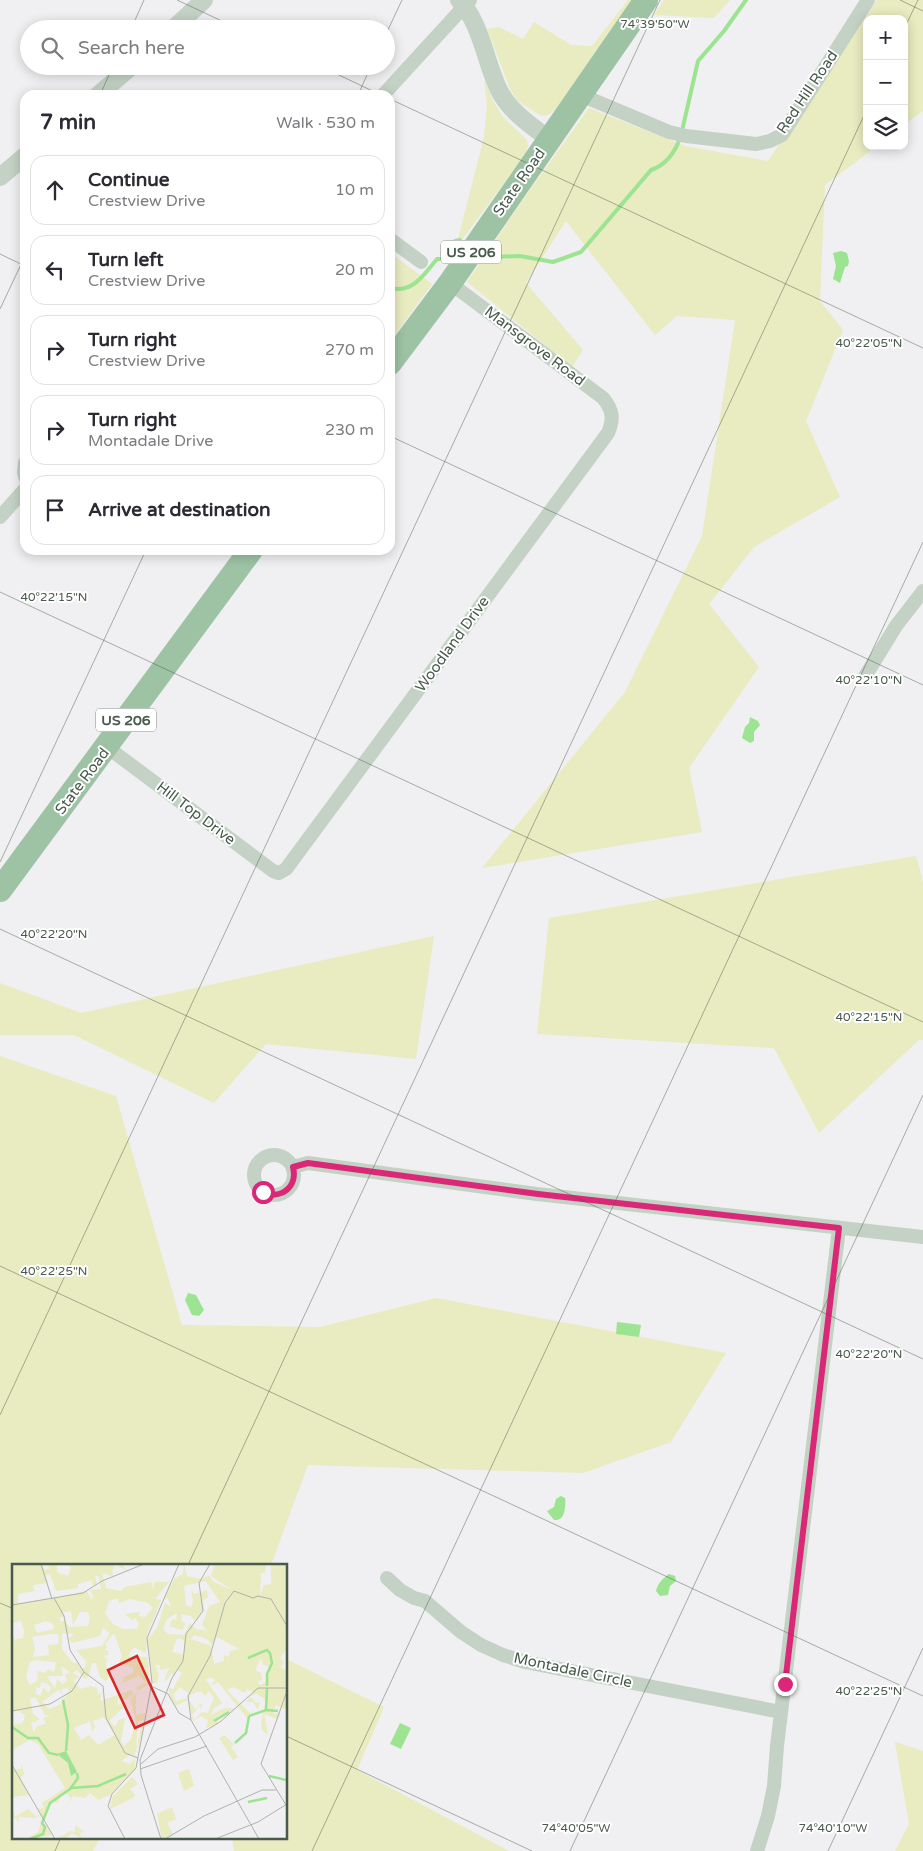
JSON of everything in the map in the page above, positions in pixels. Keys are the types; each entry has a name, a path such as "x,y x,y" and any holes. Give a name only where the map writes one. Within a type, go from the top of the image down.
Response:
{"highway":[{"name":"State Road","path":"395,356 450,283 646,0"},
{"name":"State Road","path":"0,890 247,555"}],"street":[{"path":"183,20 204,0"},
{"name":"Red Hill Road","path":"580,95 669,132 686,136 756,144 770,141 782,135 868,0"},
{"path":"387,90 465,2 499,89 514,111 550,139"},
{"path":"104,90 121,75"},
{"path":"0,177 20,160"},
{"path":"395,243 421,262"},
{"name":"Mansgrove Road","path":"450,283 603,398 610,406 613,415"},
{"name":"Woodland Drive","path":"286,870 608,433 613,415"},
{"path":"0,516 20,494"},
{"path":"864,678 896,626 923,591"},
{"name":"Hill Top Drive","path":"107,747 273,872 279,873 286,870"},
{"path":"293,1167 308,1163 538,1194 923,1237"},
{"path":"757,1851 768,1816 774,1786 781,1712 839,1228"},
{"name":"Montadale Circle","path":"387,1578 400,1590 414,1598 425,1601 461,1632 503,1655 525,1662 781,1712"}],"shaded area":[{"path":"628,0 638,0 555,110 548,115 541,116 518,101 511,91 487,29 499,27 523,39 534,22 571,45 592,46"},
{"path":"664,0 730,0 714,18 654,15"},
{"path":"877,0 923,0 923,111 908,122 908,15 867,15"},
{"path":"863,21 863,150 872,150 825,185 820,301 843,330 806,421 840,497 754,547 709,604 759,667 689,768 702,832 482,868 625,692 702,536 735,320 677,316 655,335 566,221 526,283 583,350 572,367 467,282 524,198 589,108 685,146 768,161"},
{"path":"484,79 493,101 503,117 527,140 528,145 526,153 450,256 458,239 484,137 487,105"},
{"path":"841,251 847,253 849,261 840,283 833,279 836,266 833,253"},
{"path":"395,257 432,284 395,335"},
{"path":"750,717 758,721 760,725 754,732 754,741 750,743 742,738"},
{"path":"916,856 923,882 923,1040 919,1040 819,1133 774,1048 537,1034 549,918"},
{"path":"434,936 416,1059 266,1044 214,1103 74,1035 0,1035 0,983 81,1013"},
{"path":"0,1056 116,1096 182,1325 320,1327 436,1298 726,1353 671,1442 583,1473 308,1465 271,1564 12,1564 12,1838 100,1838 93,1851 0,1851"},
{"path":"188,1293 196,1295 204,1310 199,1316 192,1315 185,1300"},
{"path":"617,1322 641,1325 639,1337 616,1334"},
{"path":"561,1496 565,1498 564,1512 560,1519 554,1520 547,1511 554,1507 556,1499"},
{"path":"669,1574 675,1576 676,1581 670,1586 668,1595 660,1596 656,1591 657,1588 661,1581"},
{"path":"288,1660 384,1707 357,1770 509,1851 234,1851 232,1838 288,1838"},
{"path":"400,1723 411,1728 401,1749 390,1744"},
{"path":"895,1742 923,1751 923,1851 895,1851 909,1824"}],"waterway":[{"path":"682,131 698,61 724,31 746,0"},
{"path":"482,255 490,257 520,256 553,262 581,252 651,170 661,165 669,157 680,138"},
{"path":"395,289 412,285 437,259 443,259 455,241 460,240"}],"route":[{"path":"263,1192 275,1195 287,1191 292,1186 294,1180 293,1167 308,1163 538,1194 839,1228 785,1684"}]}
